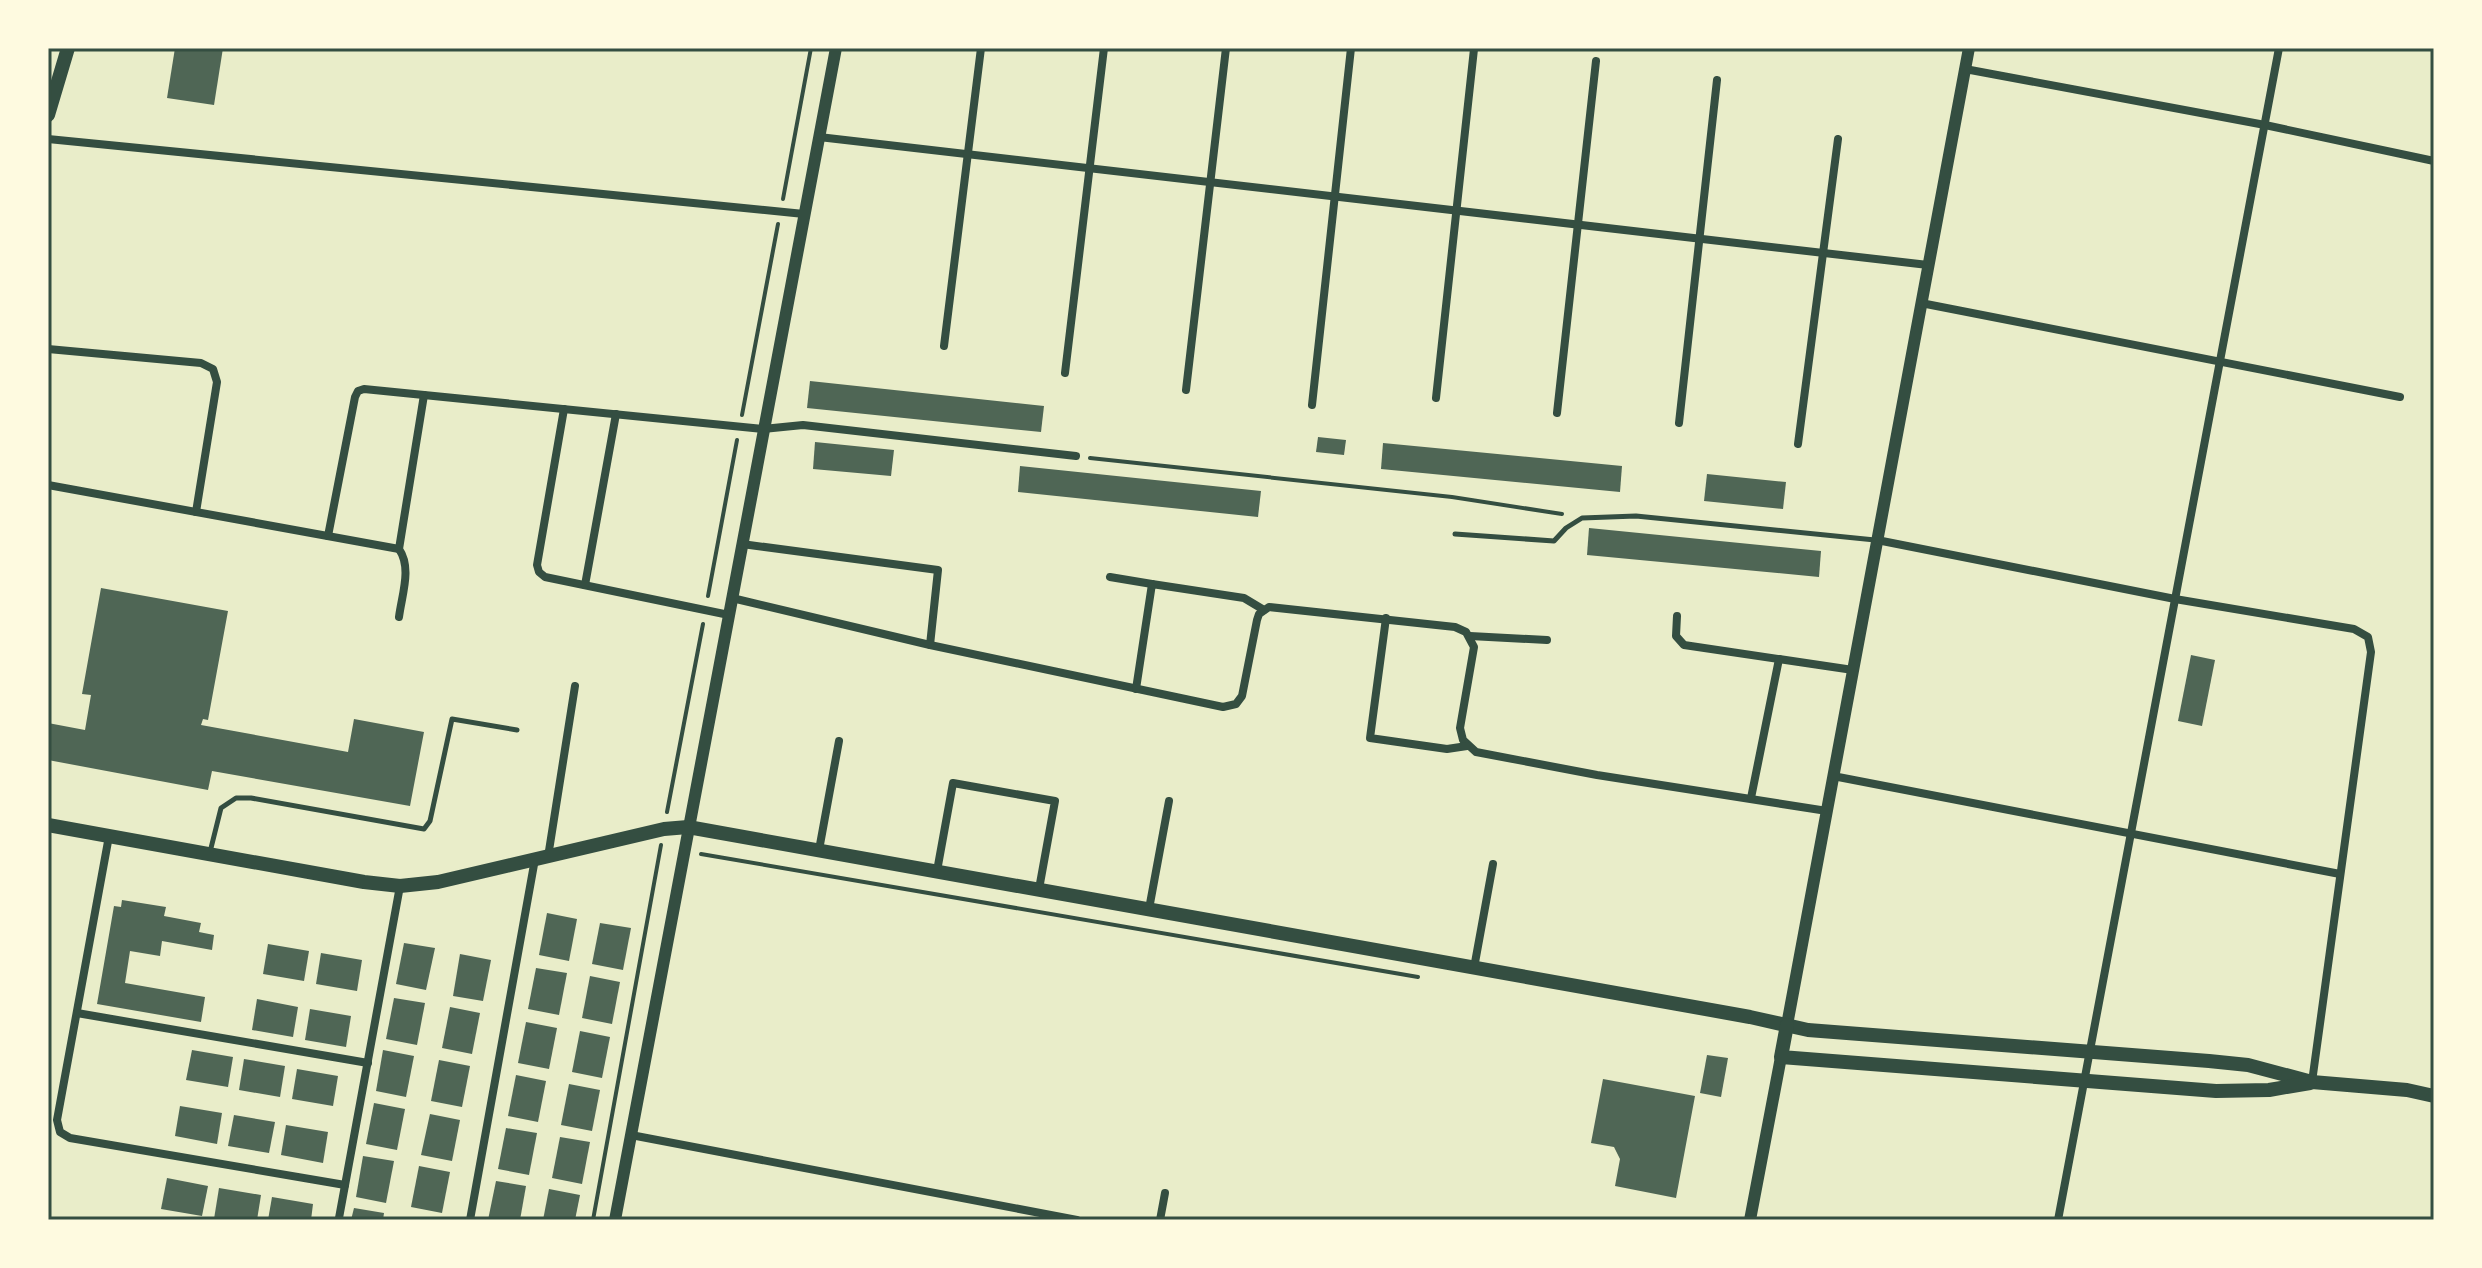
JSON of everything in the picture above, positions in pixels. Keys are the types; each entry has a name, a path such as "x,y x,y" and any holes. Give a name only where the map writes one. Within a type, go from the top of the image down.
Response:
{"main road":[{"path":"48,115 68,48"},
{"path":"48,825 400,886 438,882 664,829 688,827 1808,1030 2248,1065 2312,1082 2407,1090 2434,1096"},
{"path":"1787,1025 1781,1057 2216,1091 2269,1090 2312,1082"}],"street":[{"path":"615,1220 681,856 836,48"},
{"path":"944,346 981,48"},
{"path":"1065,373 1104,48"},
{"path":"1186,390 1226,48"},
{"path":"1312,405 1351,48"},
{"path":"1787,1025 1969,48"},
{"path":"2058,1220 2279,48"},
{"path":"1436,398 1474,49"},
{"path":"1557,413 1596,61"},
{"path":"1965,69 2265,125 2434,161"},
{"path":"1679,423 1717,80"},
{"path":"819,137 1928,265"},
{"path":"48,139 804,214"},
{"path":"1798,444 1838,139"},
{"path":"1921,303 2400,397"},
{"path":"48,349 201,363 213,369 217,382 196,512"},
{"path":"328,536 356,393 364,389 763,429 803,425 1076,456"},
{"path":"399,617 406,569 399,549 424,395"},
{"path":"564,409 537,565 539,572 545,577 729,615"},
{"path":"585,585 616,414"},
{"path":"48,485 399,549"},
{"path":"1877,540 2175,599 2359,630 2368,637 2371,652 2312,1082"},
{"path":"742,544 938,570 930,645"},
{"path":"1110,577 1244,598 1264,610"},
{"path":"1136,689 1152,584"},
{"path":"732,598 930,645 1223,707 1236,704 1244,692 1257,620 1264,610 1275,606 1455,627 1470,636 1547,640"},
{"path":"1677,616 1676,636 1684,645 1853,670"},
{"path":"1386,618 1370,738 1447,749 1467,746"},
{"path":"1470,636 1474,653 1460,728 1467,746 1476,752 1582,773 1827,811"},
{"path":"1751,798 1779,659"},
{"path":"470,1220 575,686"},
{"path":"819,850 839,741"},
{"path":"1833,776 2340,874"},
{"path":"937,871 953,783 967,785 1055,801 1039,889"},
{"path":"1149,909 1169,801"},
{"path":"109,836 57,1120 60,1132 70,1138 345,1185"},
{"path":"1474,968 1493,864"},
{"path":"339,1218 400,886"},
{"path":"77,1013 368,1063"},
{"path":"1750,1220 1781,1057"},
{"path":"631,1135 1077,1220"},
{"path":"1160,1220 1165,1193"}],"lane":[{"path":"1455,534 1554,541 1566,528 1582,518 1636,516 1877,540"},
{"path":"209,854 221,808 236,798 251,798 424,829 430,821 452,719 517,730"}],"path":[{"path":"593,1220 811,48"},
{"path":"1076,456 1452,497 1582,518"},
{"path":"659,858 700,854 1423,978"}],"building":[{"path":"175,48 223,48 214,105 167,98"},
{"path":"810,381 1044,406 1041,432 807,408"},
{"path":"1318,437 1346,440 1344,455 1316,452"},
{"path":"815,442 894,450 891,476 813,469"},
{"path":"1383,443 1622,466 1620,492 1381,469"},
{"path":"1020,466 1261,491 1258,517 1018,492"},
{"path":"1707,474 1786,482 1783,509 1704,501"},
{"path":"1589,528 1821,551 1819,577 1587,555"},
{"path":"101,588 228,611 208,720 203,719 201,725 348,752 354,719 424,732 410,806 212,771 208,790 48,760 48,723 85,730 91,695 82,694"},
{"path":"2191,655 2215,660 2202,726 2178,721"},
{"path":"122,900 166,907 164,916 201,923 199,932 214,935 212,950 162,941 160,956 130,951 125,983 205,997 201,1022 97,1004 114,906 121,907"},
{"path":"547,913 577,919 569,961 539,955"},
{"path":"600,923 631,928 623,970 592,964"},
{"path":"404,943 435,948 426,990 396,984"},
{"path":"268,944 309,951 304,981 263,974"},
{"path":"321,953 362,960 357,991 316,984"},
{"path":"460,954 491,960 483,1001 453,996"},
{"path":"536,968 567,973 559,1015 528,1009"},
{"path":"590,976 620,982 612,1024 582,1018"},
{"path":"394,998 425,1003 417,1045 386,1039"},
{"path":"257,999 298,1007 293,1037 252,1030"},
{"path":"450,1007 480,1013 472,1054 442,1048"},
{"path":"310,1009 351,1016 346,1047 305,1040"},
{"path":"526,1022 557,1028 549,1069 518,1063"},
{"path":"580,1031 610,1037 602,1078 572,1072"},
{"path":"192,1050 233,1057 228,1087 186,1080"},
{"path":"383,1050 414,1056 406,1097 376,1091"},
{"path":"1707,1055 1728,1058 1721,1097 1700,1093"},
{"path":"244,1059 285,1066 280,1097 239,1090"},
{"path":"439,1060 470,1066 462,1107 431,1101"},
{"path":"297,1069 338,1076 333,1106 292,1099"},
{"path":"516,1075 546,1081 538,1122 508,1116"},
{"path":"1603,1079 1695,1096 1676,1198 1615,1186 1620,1159 1614,1147 1591,1143"},
{"path":"569,1084 600,1090 592,1131 561,1125"},
{"path":"374,1103 405,1109 397,1150 366,1144"},
{"path":"180,1106 222,1113 217,1144 175,1136"},
{"path":"430,1114 460,1120 452,1161 421,1155"},
{"path":"234,1115 275,1122 269,1153 228,1146"},
{"path":"286,1125 328,1132 323,1163 281,1155"},
{"path":"506,1128 537,1133 529,1175 498,1169"},
{"path":"560,1137 590,1142 582,1184 552,1178"},
{"path":"363,1156 394,1161 386,1203 356,1197"},
{"path":"419,1166 450,1172 442,1213 411,1207"},
{"path":"167,1178 208,1186 202,1216 161,1209"},
{"path":"496,1181 526,1186 520,1220 488,1220"},
{"path":"219,1188 261,1195 257,1220 214,1219"},
{"path":"549,1189 580,1195 575,1220 543,1220"},
{"path":"272,1197 313,1204 311,1220 268,1220"},
{"path":"354,1208 384,1213 383,1220 351,1220"}]}
